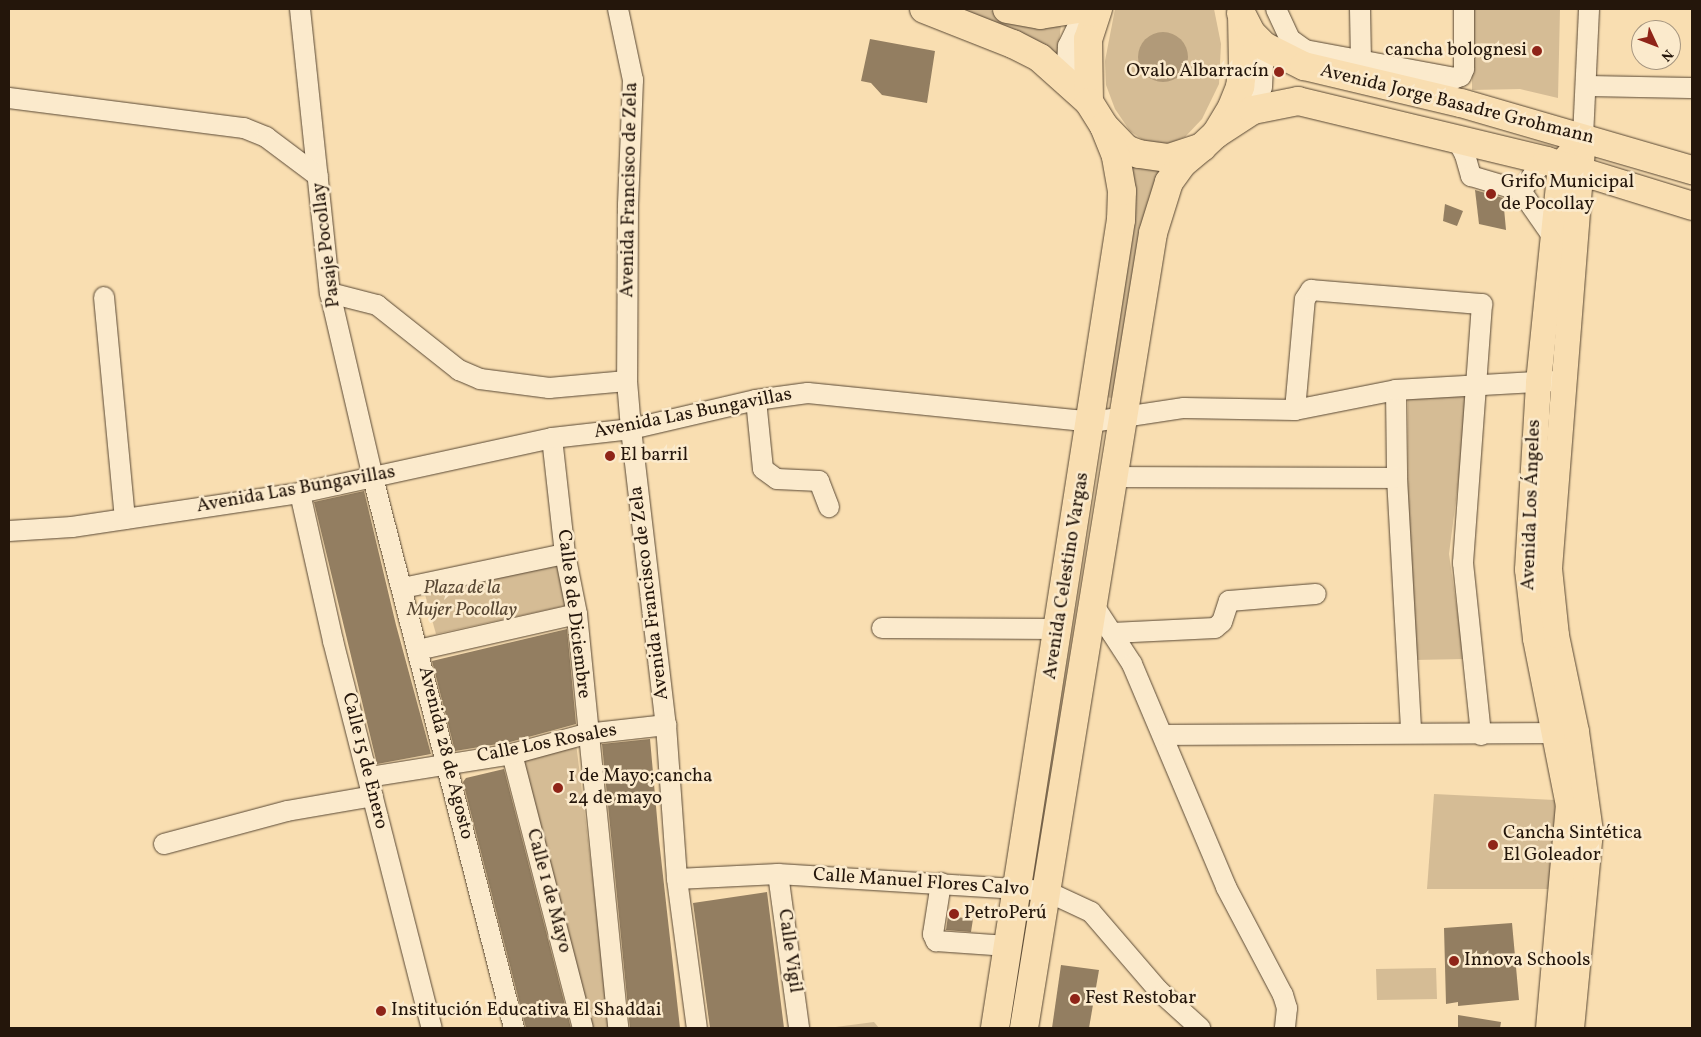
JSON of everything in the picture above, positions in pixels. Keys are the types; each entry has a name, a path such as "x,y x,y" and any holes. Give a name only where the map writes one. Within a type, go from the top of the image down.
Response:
{"highway":[{"path":"924,9 1013,44 1040,58 1081,94 1104,126 1126,149 1139,154 1169,158 1209,141 1240,87 1244,46 1240,11"},
{"path":"1007,9 1040,14 1076,9"},
{"path":"1081,94 1088,39 1098,9"},
{"name":"Avenida Jorge Basadre Grohmann","path":"1240,11 1251,33 1264,46 1304,66 1458,90 1583,137 1692,170"},
{"path":"1455,136 1458,90"},
{"name":"Avenida Jorge Basadre Grohmann","path":"1209,141 1253,110 1298,101 1455,136 1562,166 1692,206"},
{"name":"Avenida Celestino Vargas","path":"995,1028 1092,422 1121,220 1122,191 1116,156 1104,126"},
{"name":"Avenida Celestino Vargas","path":"1024,1028 1111,476 1160,202 1168,182 1183,163 1209,141"},
{"path":"1069,563 1097,566"}],"main road":[{"name":"Avenida Los Ángeles","path":"1548,1028 1568,823 1575,790 1549,568 1553,237 1562,166 1583,137"},
{"name":"Avenida Los Ángeles","path":"1562,166 1550,381 1527,569 1535,638 1554,734 1590,832 1570,1028"}],"street":[{"name":"Pasaje Pocollay","path":"300,9 330,293 373,478"},
{"name":"Avenida Francisco de Zela","path":"618,9 633,80 628,205 628,382 631,429 666,725 677,879 697,1028"},
{"path":"1081,94 1067,65 1068,46 1086,9"},
{"path":"1276,9 1290,39 1305,50 1361,60 1458,90 1464,69 1464,9"},
{"path":"1360,9 1361,60"},
{"name":"Avenida Los Ángeles","path":"1583,137 1589,9"},
{"path":"1253,110 1262,87 1264,46"},
{"path":"1586,86 1692,88"},
{"path":"9,98 244,128 266,137 318,176"},
{"path":"1455,136 1466,155 1471,176 1520,191 1553,237"},
{"path":"1520,191 1562,166"},
{"path":"1296,410 1305,299 1311,290 1482,304 1463,564 1481,734"},
{"path":"330,293 377,305 459,370 480,379 548,388 628,382"},
{"path":"104,297 125,519"},
{"name":"Avenida Las Bungavillas","path":"9,531 72,527 300,493 552,438 631,429 756,400 808,393 1092,422 1121,416 1184,408 1296,410 1396,390 1550,381"},
{"path":"1396,390 1397,478 1411,732"},
{"path":"756,400 763,469 777,479 819,481 829,507"},
{"name":"Calle 8 de Diciembre","path":"552,438 565,554 577,614 586,734 618,1028"},
{"path":"1111,476 1397,478"},
{"name":"Avenida 28 de Agosto","path":"373,478 403,588 514,1028"},
{"name":"Calle 15 de Enero","path":"300,493 432,1028"},
{"path":"403,588 565,554"},
{"path":"1112,633 1215,628 1222,622 1229,601 1316,594"},
{"path":"1092,601 1132,664 1164,734 1226,888 1283,995 1286,1008 1285,1028"},
{"path":"418,650 577,614"},
{"path":"882,628 1059,629"},
{"name":"Calle Los Rosales","path":"164,844 288,811 447,762 512,754 586,734 666,725"},
{"path":"1164,734 1411,732 1554,734"},
{"name":"Calle 1 de Mayo","path":"512,754 583,1028"},
{"name":"Calle Manuel Flores Calvo","path":"677,879 778,874 1046,891 1091,912 1158,990 1200,1028"},
{"name":"Calle Vigil","path":"778,874 799,1028"},
{"path":"941,884 933,934 936,941 1008,946"}],"green space":[{"path":"949,9 988,9 1025,24 1061,25 1057,61"},
{"path":"1115,9 1214,9 1221,44 1219,84 1202,119 1185,137 1165,145 1146,142 1130,131 1115,109 1106,85 1105,61"},
{"path":"1472,9 1560,9 1558,98 1520,89 1472,90"},
{"path":"1125,159 1164,164 1148,203 1120,391 1112,398 1106,397"},
{"path":"1470,392 1449,554 1464,659 1415,660 1408,516 1408,397"},
{"name":"Plaza de la Mujer Pocollay","path":"562,550 568,605 436,634 421,580"},
{"path":"576,743 612,1028 590,1028 523,756"},
{"name":"Cancha Sintética El Goleador","path":"1434,794 1555,800 1556,889 1427,889"},
{"path":"1436,968 1437,999 1377,1000 1376,969"},
{"path":"874,1022 879,1028 828,1028"}],"shaded area":[{"path":"1163,32 1177,36 1184,43 1188,57 1184,71 1177,78 1163,82 1149,78 1142,71 1138,57 1142,43 1149,36"}],"building":[{"path":"870,39 935,51 927,103 882,95 871,83 861,81"},
{"path":"1475,190 1503,198 1506,230 1479,224"},
{"path":"1445,204 1463,211 1457,226 1443,221"},
{"path":"364,491 396,625 431,754 377,764 314,502"},
{"path":"567,629 576,724 510,742 455,751 432,661"},
{"path":"650,739 680,1028 630,1028 602,744"},
{"path":"504,769 571,1028 526,1028 463,782 466,778"},
{"path":"767,892 784,1028 710,1028 693,903"},
{"path":"948,916 973,919 971,932 946,930"},
{"path":"1512,923 1519,1000 1458,1006 1458,1002 1446,1004 1444,928"},
{"name":"Fest Restobar","path":"1061,965 1099,970 1089,1028 1052,1028"},
{"path":"1458,1015 1501,1022 1500,1028 1458,1028"}],"place":[{"name":"cancha bolognesi","path":"1537,51"},
{"name":"Ovalo Albarracín","path":"1279,72"},
{"name":"Grifo Municipal de Pocollay","path":"1491,194"},
{"name":"El barril","path":"610,456"},
{"name":"1 de Mayo;cancha 24 de mayo","path":"558,788"},
{"name":"Cancha Sintética El Goleador","path":"1493,845"},
{"name":"PetroPerú","path":"954,914"},
{"name":"Innova Schools","path":"1454,961"},
{"name":"Fest Restobar","path":"1075,999"},
{"name":"Institución Educativa El Shaddai","path":"381,1011"}]}
